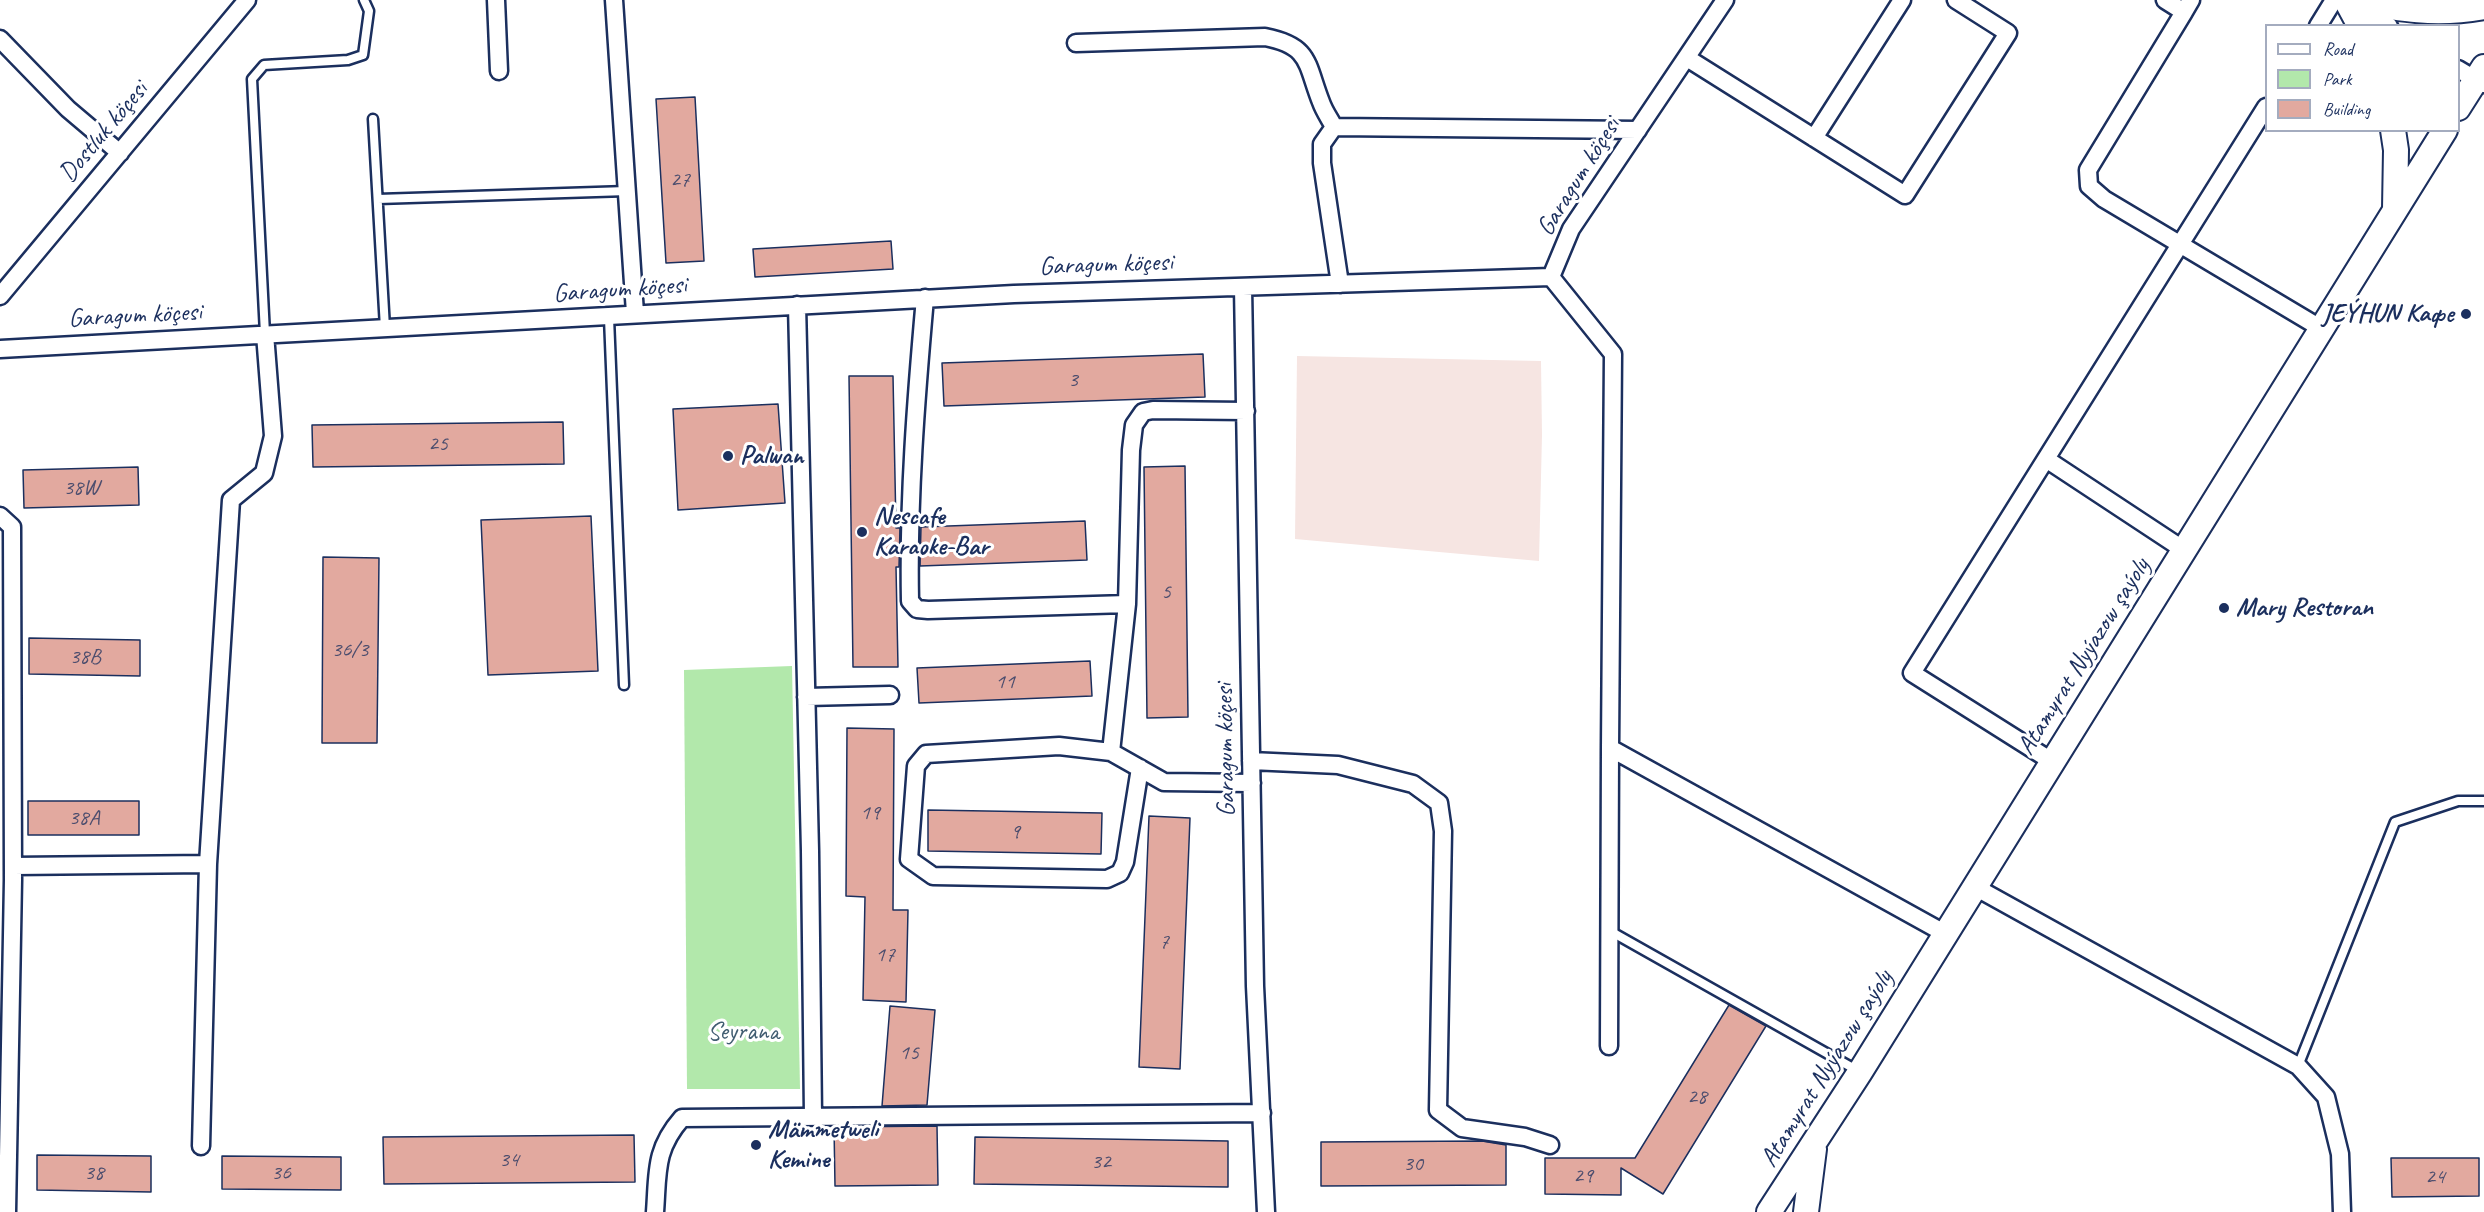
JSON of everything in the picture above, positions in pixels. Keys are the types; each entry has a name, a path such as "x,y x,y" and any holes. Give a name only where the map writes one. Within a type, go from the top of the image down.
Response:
{"street":[{"name":"Dostluk köçesi","path":"0,296 247,0"},
{"path":"496,0 499,71"},
{"path":"614,0 635,313"},
{"name":"Garagum köçesi","path":"0,349 609,318 635,313 925,298 1551,277 1571,229 1725,0"},
{"path":"1814,138 1902,0"},
{"path":"1687,58 1905,195 2008,33 1956,0"},
{"path":"2165,0 2187,6 2088,170 2088,186 2104,199 2322,329"},
{"path":"2319,24 2334,0"},
{"path":"2348,0 2410,11 2452,13 2484,7"},
{"path":"2348,0 2359,24"},
{"path":"2348,0 2386,24"},
{"path":"1076,43 1265,37 1282,40 1305,56 1321,103 1334,127"},
{"path":"0,39 68,109 120,153"},
{"path":"2460,104 2476,75"},
{"path":"2053,762 1912,673 2265,109"},
{"path":"1334,127 1638,130"},
{"path":"1334,127 1322,144 1322,163 1340,284"},
{"path":"2393,132 2396,150 2396,210"},
{"name":"Atamyrat Nyýazow şaýoly","path":"1769,1212 1860,1072 2444,132"},
{"path":"1551,277 1613,354 1609,1046"},
{"name":"Garagum köçesi","path":"1243,287 1255,986 1266,1212"},
{"path":"925,298 909,537 910,601 917,609 928,610 1127,604"},
{"path":"797,305 813,1116"},
{"path":"201,1146 208,864 231,500 264,473 273,436 265,334"},
{"path":"1111,752 1127,604 1131,450 1138,417 1143,412 1161,409 1246,411"},
{"path":"2046,459 2184,550"},
{"path":"0,516 12,527 7,1212"},
{"path":"806,697 890,695"},
{"path":"1140,768 1125,862 1120,873 1107,879 933,876 909,859 915,766 926,754 1059,746 1111,752 1140,768 1164,782 1252,783"},
{"path":"1610,748 1946,934"},
{"path":"1251,761 1338,765 1413,784 1439,803 1443,831 1438,1110 1462,1128 1525,1137 1550,1144"},
{"path":"9,876 208,864"},
{"path":"1975,887 2298,1066 2326,1097 2340,1154 2342,1212"},
{"path":"655,1212 659,1154 670,1131 682,1118 1262,1113"},
{"path":"1806,1212 1815,1139"}],"lane":[{"path":"265,334 252,79 264,64 348,60 363,55 369,11 364,0"},
{"path":"373,119 385,328"},
{"path":"378,200 627,191"},
{"path":"609,318 624,685"},
{"path":"2298,1066 2395,822 2458,801 2484,801"},
{"path":"1610,931 1860,1072"}],"shaded area":[{"path":"1297,356 1541,361 1539,561 1295,539"}],"green space":[{"name":"Seyrana","path":"792,666 800,1089 687,1089 684,670"}],"building":[{"path":"695,97 704,261 666,263 656,99"},
{"path":"891,241 893,269 755,277 753,249"},
{"path":"1203,354 1205,397 944,406 942,363"},
{"path":"849,376 893,376 896,528 900,528 899,567 896,567 898,667 853,667"},
{"name":"Palwan","path":"778,404 785,503 678,510 673,409"},
{"path":"563,422 564,464 313,467 312,425"},
{"path":"1185,466 1188,717 1147,718 1144,467"},
{"path":"138,467 139,505 24,508 23,470"},
{"path":"591,516 598,671 488,675 481,520"},
{"path":"1085,521 1087,560 920,566 921,527"},
{"path":"323,557 379,558 377,743 322,743"},
{"path":"29,638 140,640 140,676 29,674"},
{"path":"1090,661 1092,696 919,703 917,668"},
{"path":"847,728 894,729 893,910 908,910 906,1002 863,1000 865,897 846,896"},
{"path":"28,801 139,801 139,835 28,835"},
{"path":"928,810 1102,813 1101,854 928,851"},
{"path":"1149,816 1190,818 1180,1069 1139,1067"},
{"path":"1729,1005 1766,1026 1663,1194 1621,1168 1621,1195 1545,1194 1545,1158 1635,1158"},
{"path":"890,1006 935,1010 927,1105 882,1106"},
{"path":"937,1126 938,1185 835,1186 834,1127"},
{"path":"634,1135 635,1182 384,1184 383,1137"},
{"path":"975,1137 1228,1141 1228,1187 974,1184"},
{"path":"1482,1141 1506,1145 1506,1185 1321,1186 1321,1142"},
{"path":"37,1155 151,1156 151,1192 37,1190"},
{"path":"222,1156 341,1157 341,1190 222,1189"},
{"path":"2391,1158 2479,1158 2479,1196 2392,1197"}],"place":[{"name":"JEÝHUN Кафе","path":"2466,314"},
{"name":"Palwan","path":"728,456"},
{"name":"Nescafe Karaoke-Bar","path":"862,532"},
{"name":"Mary Restoran","path":"2224,608"},
{"name":"Mämmetweli Kemine","path":"756,1145"}]}
